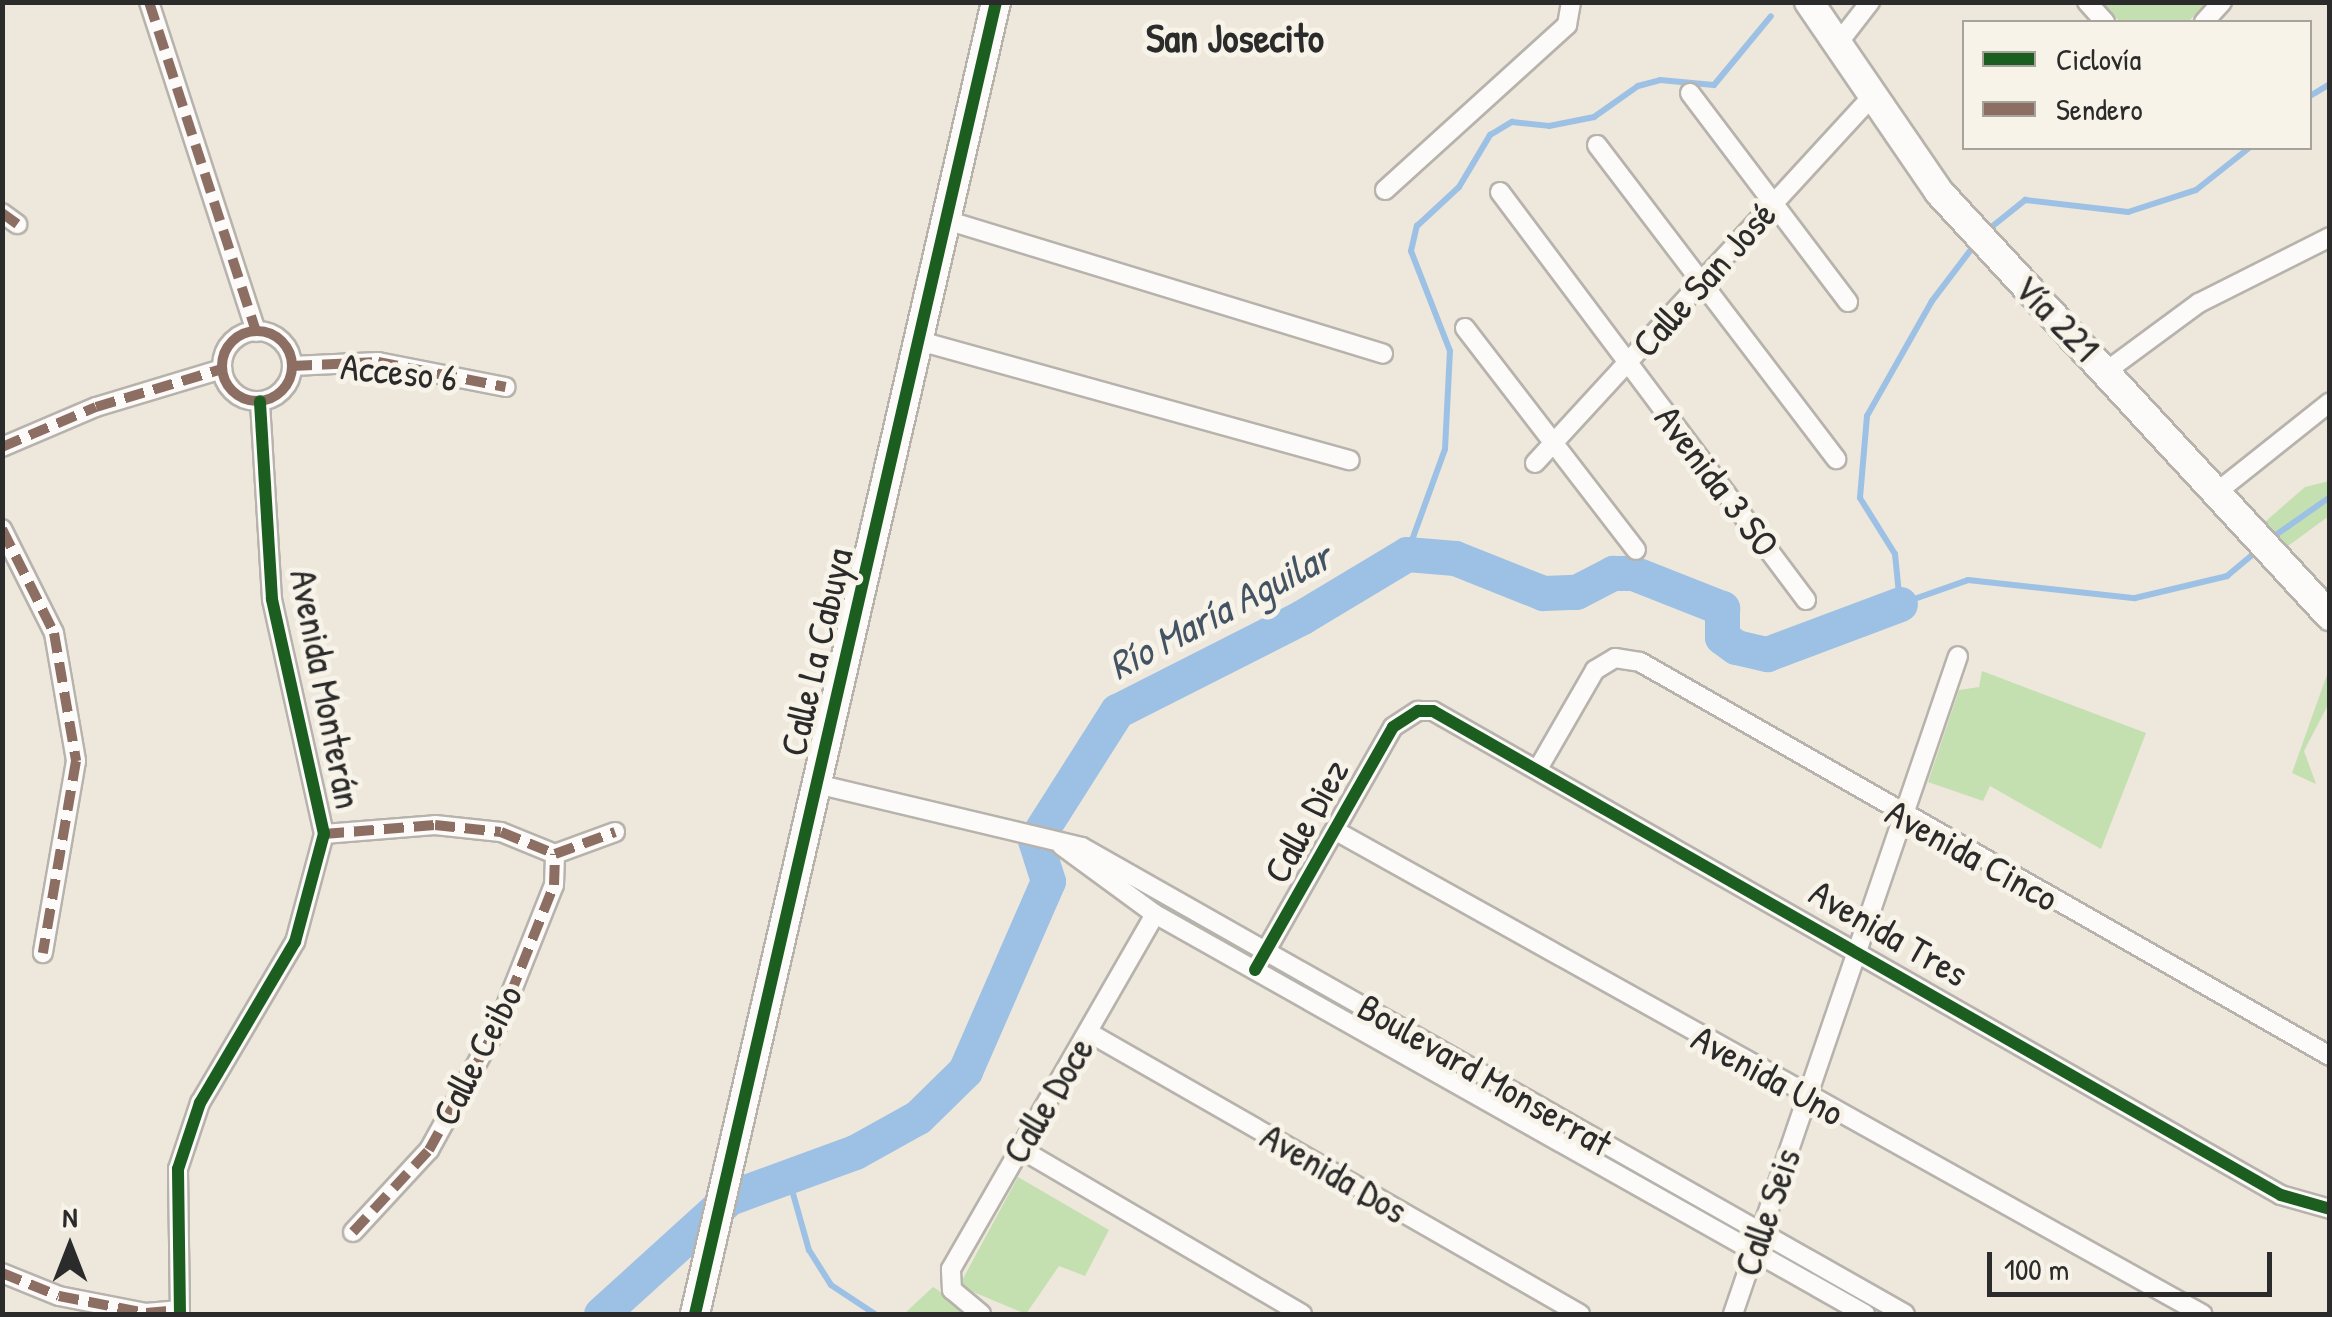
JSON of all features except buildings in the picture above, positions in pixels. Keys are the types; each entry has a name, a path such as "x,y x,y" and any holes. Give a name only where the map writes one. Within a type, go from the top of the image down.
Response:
{"street":[{"path":"148,2 256,332"},
{"name":"Calle La Cabuya","path":"695,1314 996,2"},
{"path":"1385,190 1567,25 1571,2"},
{"path":"1839,42 1870,2"},
{"name":"Vía 221","path":"1810,3 1939,192 2108,370 2277,564 2330,616"},
{"path":"1690,93 1848,302"},
{"name":"Calle San José","path":"1535,463 1873,94"},
{"path":"1597,145 1836,459"},
{"name":"Avenida 3 SO","path":"1500,192 1806,600"},
{"path":"946,220 1383,354"},
{"path":"2108,370 2198,302 2330,237"},
{"path":"1464,328 1551,446 1636,550"},
{"path":"2,447 96,407 222,369 235,339 256,332 277,338 292,366 286,386 260,401 239,396 222,369"},
{"path":"916,340 1350,460"},
{"name":"Acceso 6","path":"292,366 378,362 506,387"},
{"name":"Avenida Monterán","path":"180,1312 178,1169 200,1102 295,942 324,834 272,599 260,401"},
{"path":"2218,492 2330,402"},
{"path":"2,529 54,633 76,761 43,953"},
{"name":"Calle Seis","path":"1733,1314 1958,656"},
{"name":"Avenida Cinco","path":"1538,767 1595,670 1615,658 1640,662 1902,817 2330,1056"},
{"name":"Avenida Tres","path":"1418,711 1446,716 1538,767 2281,1194 2330,1209"},
{"name":"Calle Diez","path":"1255,970 1393,726 1418,711"},
{"name":"Boulevard Monserrat","path":"817,784 1062,846 1082,847 1905,1314"},
{"path":"324,834 435,824 501,832 555,854 615,832"},
{"name":"Avenida Uno","path":"1336,831 1806,1097 2202,1314"},
{"name":"Boulevard Monserrat","path":"1062,846 1156,914 1864,1314"},
{"name":"Calle Ceibo","path":"353,1232 428,1150 499,1023 554,885 555,854"},
{"name":"Calle Doce","path":"982,1314 952,1290 950,1269 1156,914"},
{"name":"Avenida Dos","path":"1088,1032 1580,1314"},
{"path":"1018,1148 1302,1314"},
{"path":"2,1273 59,1296 146,1313 180,1312"}],"green space":[{"path":"2102,3 2207,3 2190,20 2118,20"},
{"path":"2329,481 2329,516 2280,552 2258,528 2305,487"},
{"path":"2329,669 2329,703 2304,751 2316,784 2292,773"},
{"path":"1982,671 2146,733 2101,849 1990,786 1983,801 1928,782 1959,690 1979,687"},
{"path":"1018,1177 1109,1230 1085,1276 1059,1266 1026,1314 959,1286"},
{"path":"933,1287 975,1314 904,1314"}],"waterway":[{"path":"1407,554 1445,449 1450,351 1411,251 1417,226 1459,187 1490,135 1512,122 1549,126 1594,117 1638,86 1660,80 1714,85 1771,16"},
{"path":"2312,95 2330,84"},
{"path":"1984,233 2025,200 2128,212 2196,190 2246,150"},
{"path":"1976,243 1932,301 1867,416 1860,498 1895,554 1900,604 1968,580 2135,598 2227,576 2257,551"},
{"path":"2270,539 2330,497"},
{"name":"Río María Aguilar","path":"601,1314 729,1198 855,1152 918,1117 965,1071 1048,881 1035,840 1117,711 1302,617 1407,554 1455,558 1543,593 1576,592 1613,573 1633,573 1722,608 1722,637 1736,647 1767,654 1900,604"},
{"path":"788,1176 809,1250 831,1285 875,1314"}],"marked path":[{"path":"149,2 256,332"},
{"path":"2,213 17,224"},
{"path":"257,331 282,341 292,366 282,391 257,401 232,391 222,366 232,341 257,331"},
{"path":"292,366 378,362 506,387"},
{"path":"2,447 96,407 222,369"},
{"path":"2,529 54,633 76,761 43,953"},
{"path":"324,834 435,825 501,832 555,854 615,832"},
{"path":"353,1232 429,1150 499,1023 554,885 555,854"},
{"path":"2,1273 59,1296 146,1313 180,1310"}],"cycle path":[{"path":"695,1314 996,2"},
{"path":"180,1314 178,1169 200,1103 295,942 324,834 272,599 260,401"},
{"path":"1255,970 1393,727 1418,711 1433,711 2281,1195 2330,1209"}],"district":[{"name":"San Josecito","path":"1235,37"}]}
